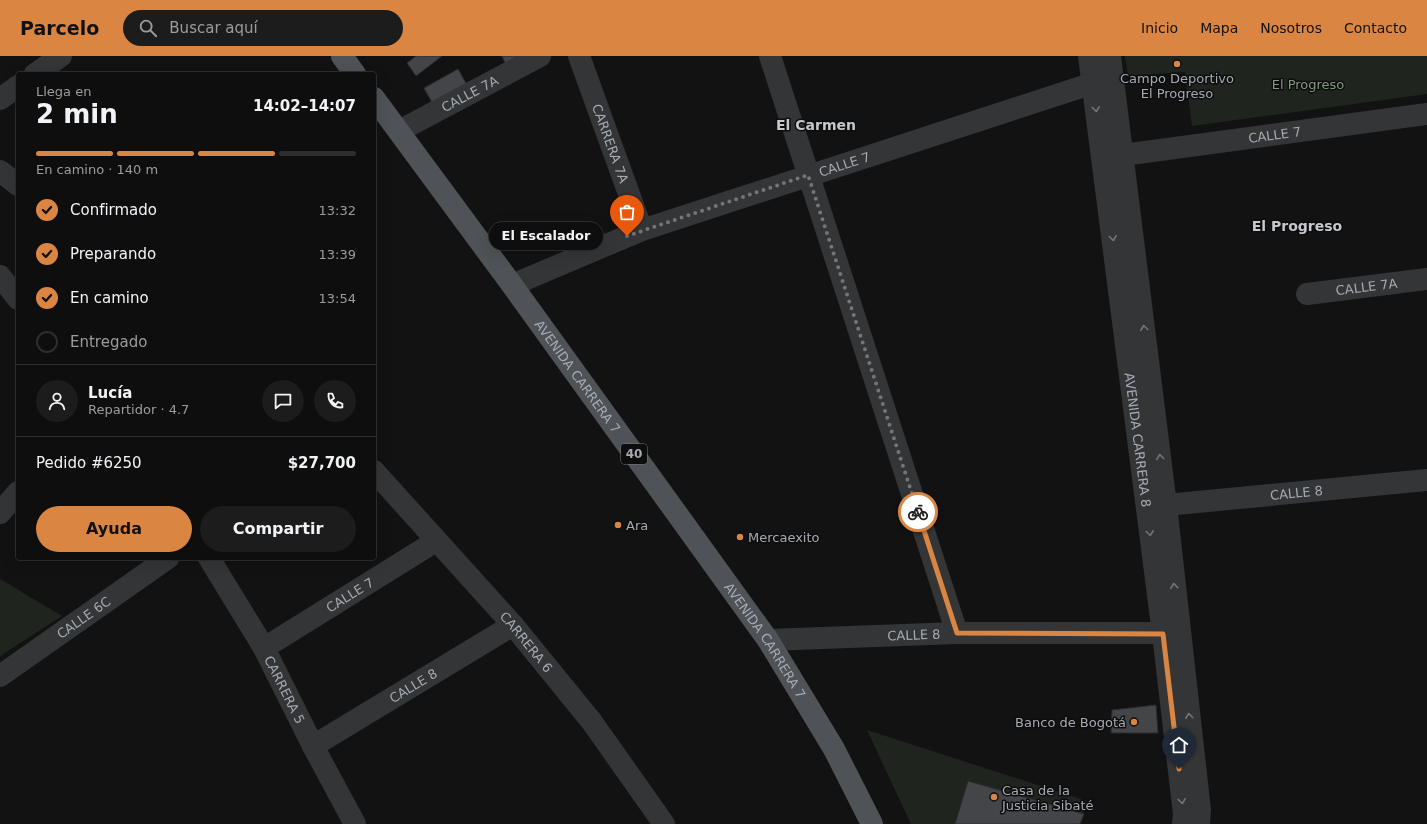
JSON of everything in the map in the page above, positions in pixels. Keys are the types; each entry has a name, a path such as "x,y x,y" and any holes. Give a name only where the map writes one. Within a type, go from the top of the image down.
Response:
{"main road":[{"path":"342,56 354,72"},
{"name":"AVENIDA CARRERA 7","path":"376,101 512,285 768,640 834,749 872,824"}],"street":[{"path":"38,72 61,56"},
{"name":"CALLE 7A","path":"399,131 540,56"},
{"name":"CARRERA 7A","path":"579,56 642,230"},
{"path":"770,56 957,633"},
{"name":"AVENIDA CARRERA 8","path":"1089,56 1103,80 1123,155 1166,505 1171,633 1184,814 1182,824"},
{"name":"AVENIDA CARRERA 8","path":"1110,56 1103,80 1171,633 1200,810 1199,824"},
{"name":"CALLE 7","path":"512,285 642,230 1103,80"},
{"path":"0,99 16,87"},
{"name":"CALLE 7","path":"1123,155 1427,114"},
{"path":"0,171 16,183"},
{"path":"0,276 16,296"},
{"name":"CALLE 7A","path":"1307,294 1427,279"},
{"name":"CARRERA 6","path":"376,475 513,625 592,722 664,824"},
{"name":"CALLE 8","path":"1166,505 1427,480"},
{"path":"0,513 16,494"},
{"name":"CALLE 7","path":"264,648 436,541"},
{"name":"CALLE 6C","path":"0,676 142,564 159,560"},
{"name":"CARRERA 5","path":"210,560 264,648 313,746 355,824"},
{"name":"CALLE 8","path":"313,746 513,625"},
{"name":"CALLE 8","path":"768,640 957,633 1171,633"}],"green space":[{"path":"1125,56 1427,56 1427,94 1192,126 1185,72 1128,76"},
{"path":"0,579 62,616 0,656"},
{"path":"867,730 1087,801 1084,814 968,781 955,824 911,824"}],"building":[{"path":"416,56 442,56 416,76 407,63"},
{"path":"502,56 527,56 506,65"},
{"path":"458,69 468,87 434,106 424,88"},
{"name":"Banco de Bogotá","path":"1156,705 1158,733 1111,733 1112,710"},
{"name":"Casa de la Justicia Sibaté","path":"968,781 1084,814 1080,824 955,824"}],"way so far":[{"path":"627,236 808,175 918,512"}],"place":[{"name":"Campo Deportivo El Progreso","path":"1177,64"},
{"name":"El Escalador","path":"627,236"},
{"name":"Ara","path":"618,525"},
{"name":"Mercaexito","path":"740,537"},
{"name":"Banco de Bogotá","path":"1134,722"},
{"name":"Casa de la Justicia Sibaté","path":"994,797"}],"district":[{"name":"El Carmen","path":"816,125"},
{"name":"El Progreso","path":"1297,226"}],"route":[{"path":"918,512 957,633 1163,634 1179,769"}]}
